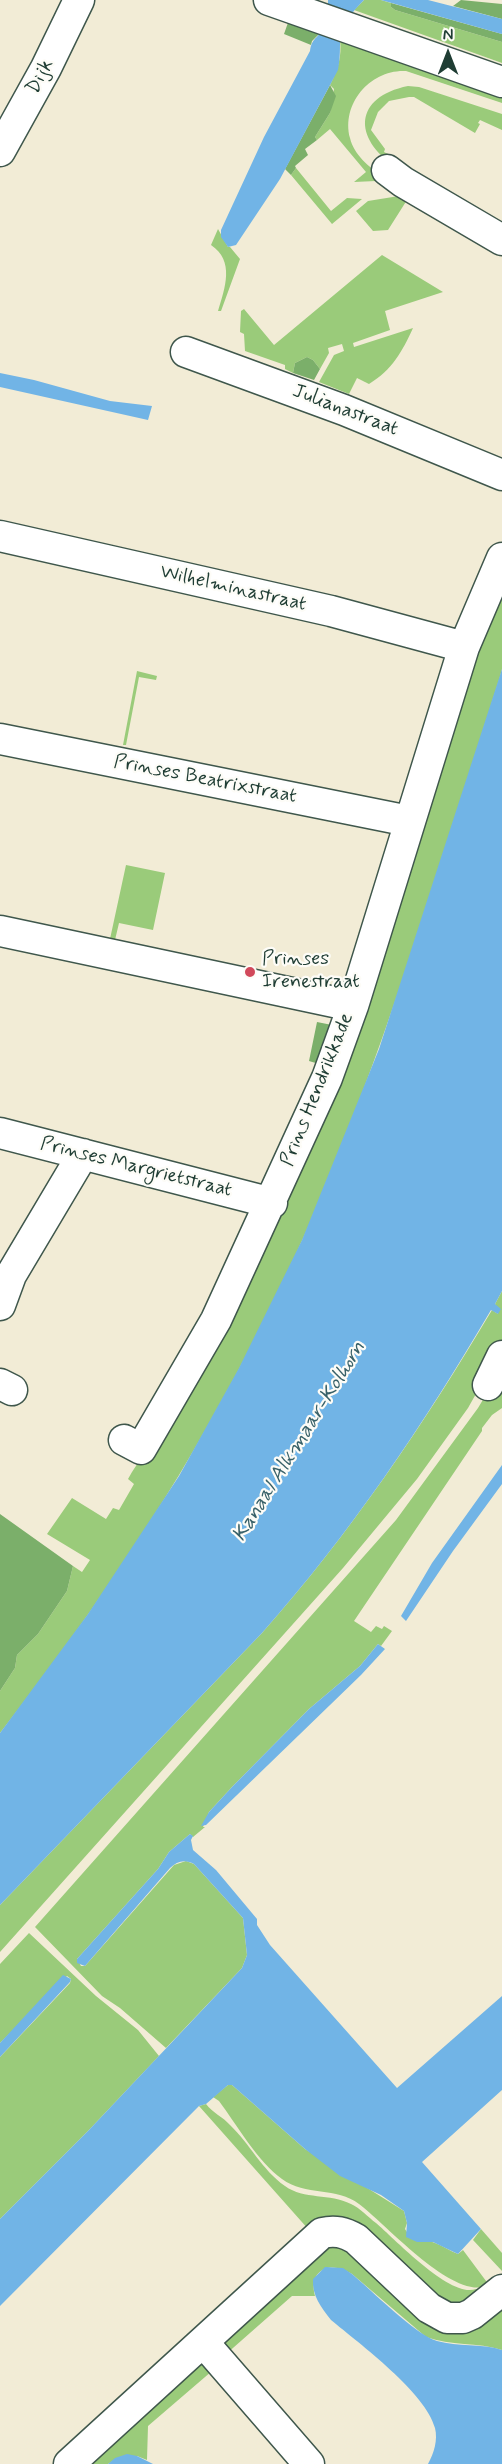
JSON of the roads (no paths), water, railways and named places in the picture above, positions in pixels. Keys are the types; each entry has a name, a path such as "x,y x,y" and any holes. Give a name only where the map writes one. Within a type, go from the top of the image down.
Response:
{"street":[{"name":"Dijk","path":"0,151 46,68 79,0"},
{"path":"269,0 502,82"},
{"path":"387,170 403,182 502,240"},
{"name":"Julianastraat","path":"186,351 310,396 502,475"},
{"name":"Wilhelminastraat","path":"0,536 331,611 464,647"},
{"name":"Prins Hendrikkade","path":"124,1440 141,1449 216,1320 272,1203 327,1078 353,1006 464,647 502,558"},
{"name":"Prinses Beatrixstraat","path":"0,739 410,820"},
{"path":"0,931 353,1006"},
{"name":"Prinses Margrietstraat","path":"0,1133 272,1203"},
{"path":"0,1305 11,1275 83,1154"},
{"path":"488,1385 502,1356"},
{"path":"69,2464 322,2233 333,2231 346,2233 356,2239 429,2308 447,2318 463,2318 472,2314 502,2290"},
{"path":"204,2343 309,2464"}],"water":[{"path":"328,0 364,0 345,24 340,41 338,70 280,179 236,245 228,247 221,237 221,230 264,137 310,51 313,41 322,30"},
{"path":"381,0 428,0 502,19 502,34"},
{"path":"0,373 110,401 152,406 148,420 0,387"},
{"name":"Kanaal Alkmaar-Kolhorn","path":"502,669 502,1291 495,1304 501,1309 498,1314 491,1310 439,1395 384,1477 294,1595 262,1633 0,1905 0,1733 88,1614 179,1476 239,1368 302,1240 379,1049"},
{"path":"502,1465 502,1484 406,1621 401,1616 432,1563"},
{"path":"378,1644 385,1649 361,1675 206,1825 201,1826 209,1812 232,1787 309,1709 360,1666"},
{"path":"190,1834 193,1836 191,1840 193,1850 216,1870 257,1919 257,1925 270,1945 397,2088 502,1996 502,2090 422,2162 481,2229 458,2254 433,2242 417,2242 406,2237 407,2223 404,2211 381,2195 340,2176 305,2149 232,2085 228,2085 206,2104 199,2106 0,2306 0,2219 88,2131 242,1968 247,1955 243,1918 194,1864 184,1861 170,1868 85,1966 77,1963 77,1959 158,1869 169,1852"},
{"path":"63,1975 71,1979 70,1982 0,2057 0,2043"},
{"path":"325,2267 343,2268 352,2274 406,2322 428,2337 445,2343 486,2346 502,2350 502,2464 428,2464 436,2442 435,2428 429,2414 406,2385 331,2320 318,2301 313,2285 313,2279"},
{"path":"127,2454 153,2464 108,2464 115,2458"}],"place":[{"name":"Prinses Irenestraat","path":"250,972"}]}
